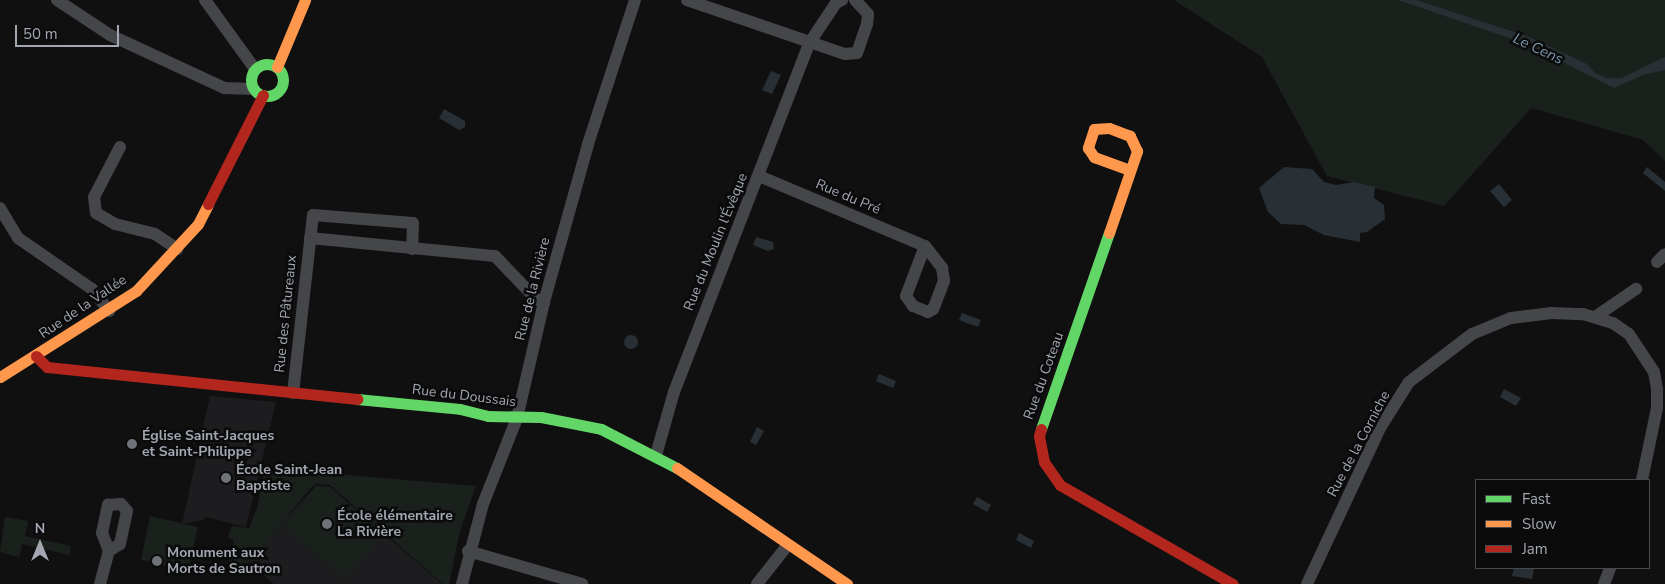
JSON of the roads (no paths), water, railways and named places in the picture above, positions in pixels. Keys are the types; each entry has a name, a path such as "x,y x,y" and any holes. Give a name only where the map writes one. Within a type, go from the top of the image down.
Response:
{"street":[{"path":"57,0 110,35 224,88 274,95 282,87 283,76 277,67 268,64 255,69 251,79 258,92"},
{"path":"205,0 255,69"},
{"path":"277,67 305,0"},
{"name":"Rue de la Rivière","path":"462,584 468,551 517,418 544,302 588,144 635,0"},
{"path":"687,0 846,54 857,53 868,14 855,0"},
{"name":"Rue du Moulin l'Évêque","path":"656,455 674,392 810,42 836,3 842,0"},
{"name":"Rue de la Vallée","path":"0,377 136,292 177,249 198,224 258,92"},
{"name":"Rue du Coteau","path":"1130,170 1094,156 1088,148 1094,129 1109,128 1130,136 1136,150 1130,170 1038,436 1044,462 1060,485 1233,584"},
{"path":"120,147 94,197 96,213 115,224 155,234 177,249"},
{"name":"Rue du Pré","path":"759,176 925,246 942,268 944,281 933,309 928,312 913,306 906,296 925,246"},
{"path":"0,208 18,238 92,289 108,311"},
{"name":"Rue des Pâtureaux","path":"293,393 312,215 413,223 412,249"},
{"path":"310,238 495,256 536,299 544,302"},
{"path":"1595,317 1636,289"},
{"name":"Rue de la Corniche","path":"1307,584 1380,428 1409,382 1472,334 1511,318 1550,313 1595,317 1629,334 1654,372 1658,408 1642,479"},
{"name":"Rue du Doussais","path":"36,356 48,367 517,418 549,418 601,429 656,455 787,546 847,584"},
{"path":"757,584 787,546"},
{"path":"100,584 108,551"},
{"path":"468,551 552,580 582,584"},
{"path":"1604,584 1610,569"}],"water":[{"name":"Le Cens","path":"1398,0 1416,0 1529,37 1587,64 1595,73 1607,78 1621,78 1665,57 1665,70 1643,75 1614,88 1527,44"},
{"path":"771,71 781,75 772,94 762,90"},
{"path":"444,109 465,121 465,127 459,130 439,118"},
{"path":"1284,167 1312,169 1324,182 1336,185 1354,182 1375,187 1374,198 1384,205 1385,219 1367,232 1360,233 1360,242 1324,235 1304,225 1281,224 1268,212 1259,188"},
{"path":"1647,167 1665,182 1665,191 1643,173"},
{"path":"1499,184 1512,200 1504,207 1490,191"},
{"path":"756,237 773,242 774,249 768,251 753,245"},
{"path":"962,313 981,320 978,327 959,320"},
{"path":"628,335 634,335 638,342 634,349 628,349 624,345 624,339"},
{"path":"879,374 896,381 893,388 876,381"},
{"path":"1504,389 1521,398 1516,406 1500,397"},
{"path":"757,427 764,431 756,445 750,442"},
{"path":"977,497 991,505 987,512 973,504"},
{"path":"1019,533 1034,541 1031,548 1016,540"},
{"path":"1514,569 1534,569 1532,579 1512,576"}],"place":[{"name":"Église Saint-Jacques et Saint-Philippe","path":"132,444"},
{"name":"École Saint-Jean Baptiste","path":"226,478"},
{"name":"École élémentaire La Rivière","path":"327,524"},
{"name":"Monument aux Morts de Sautron","path":"157,561"}]}
